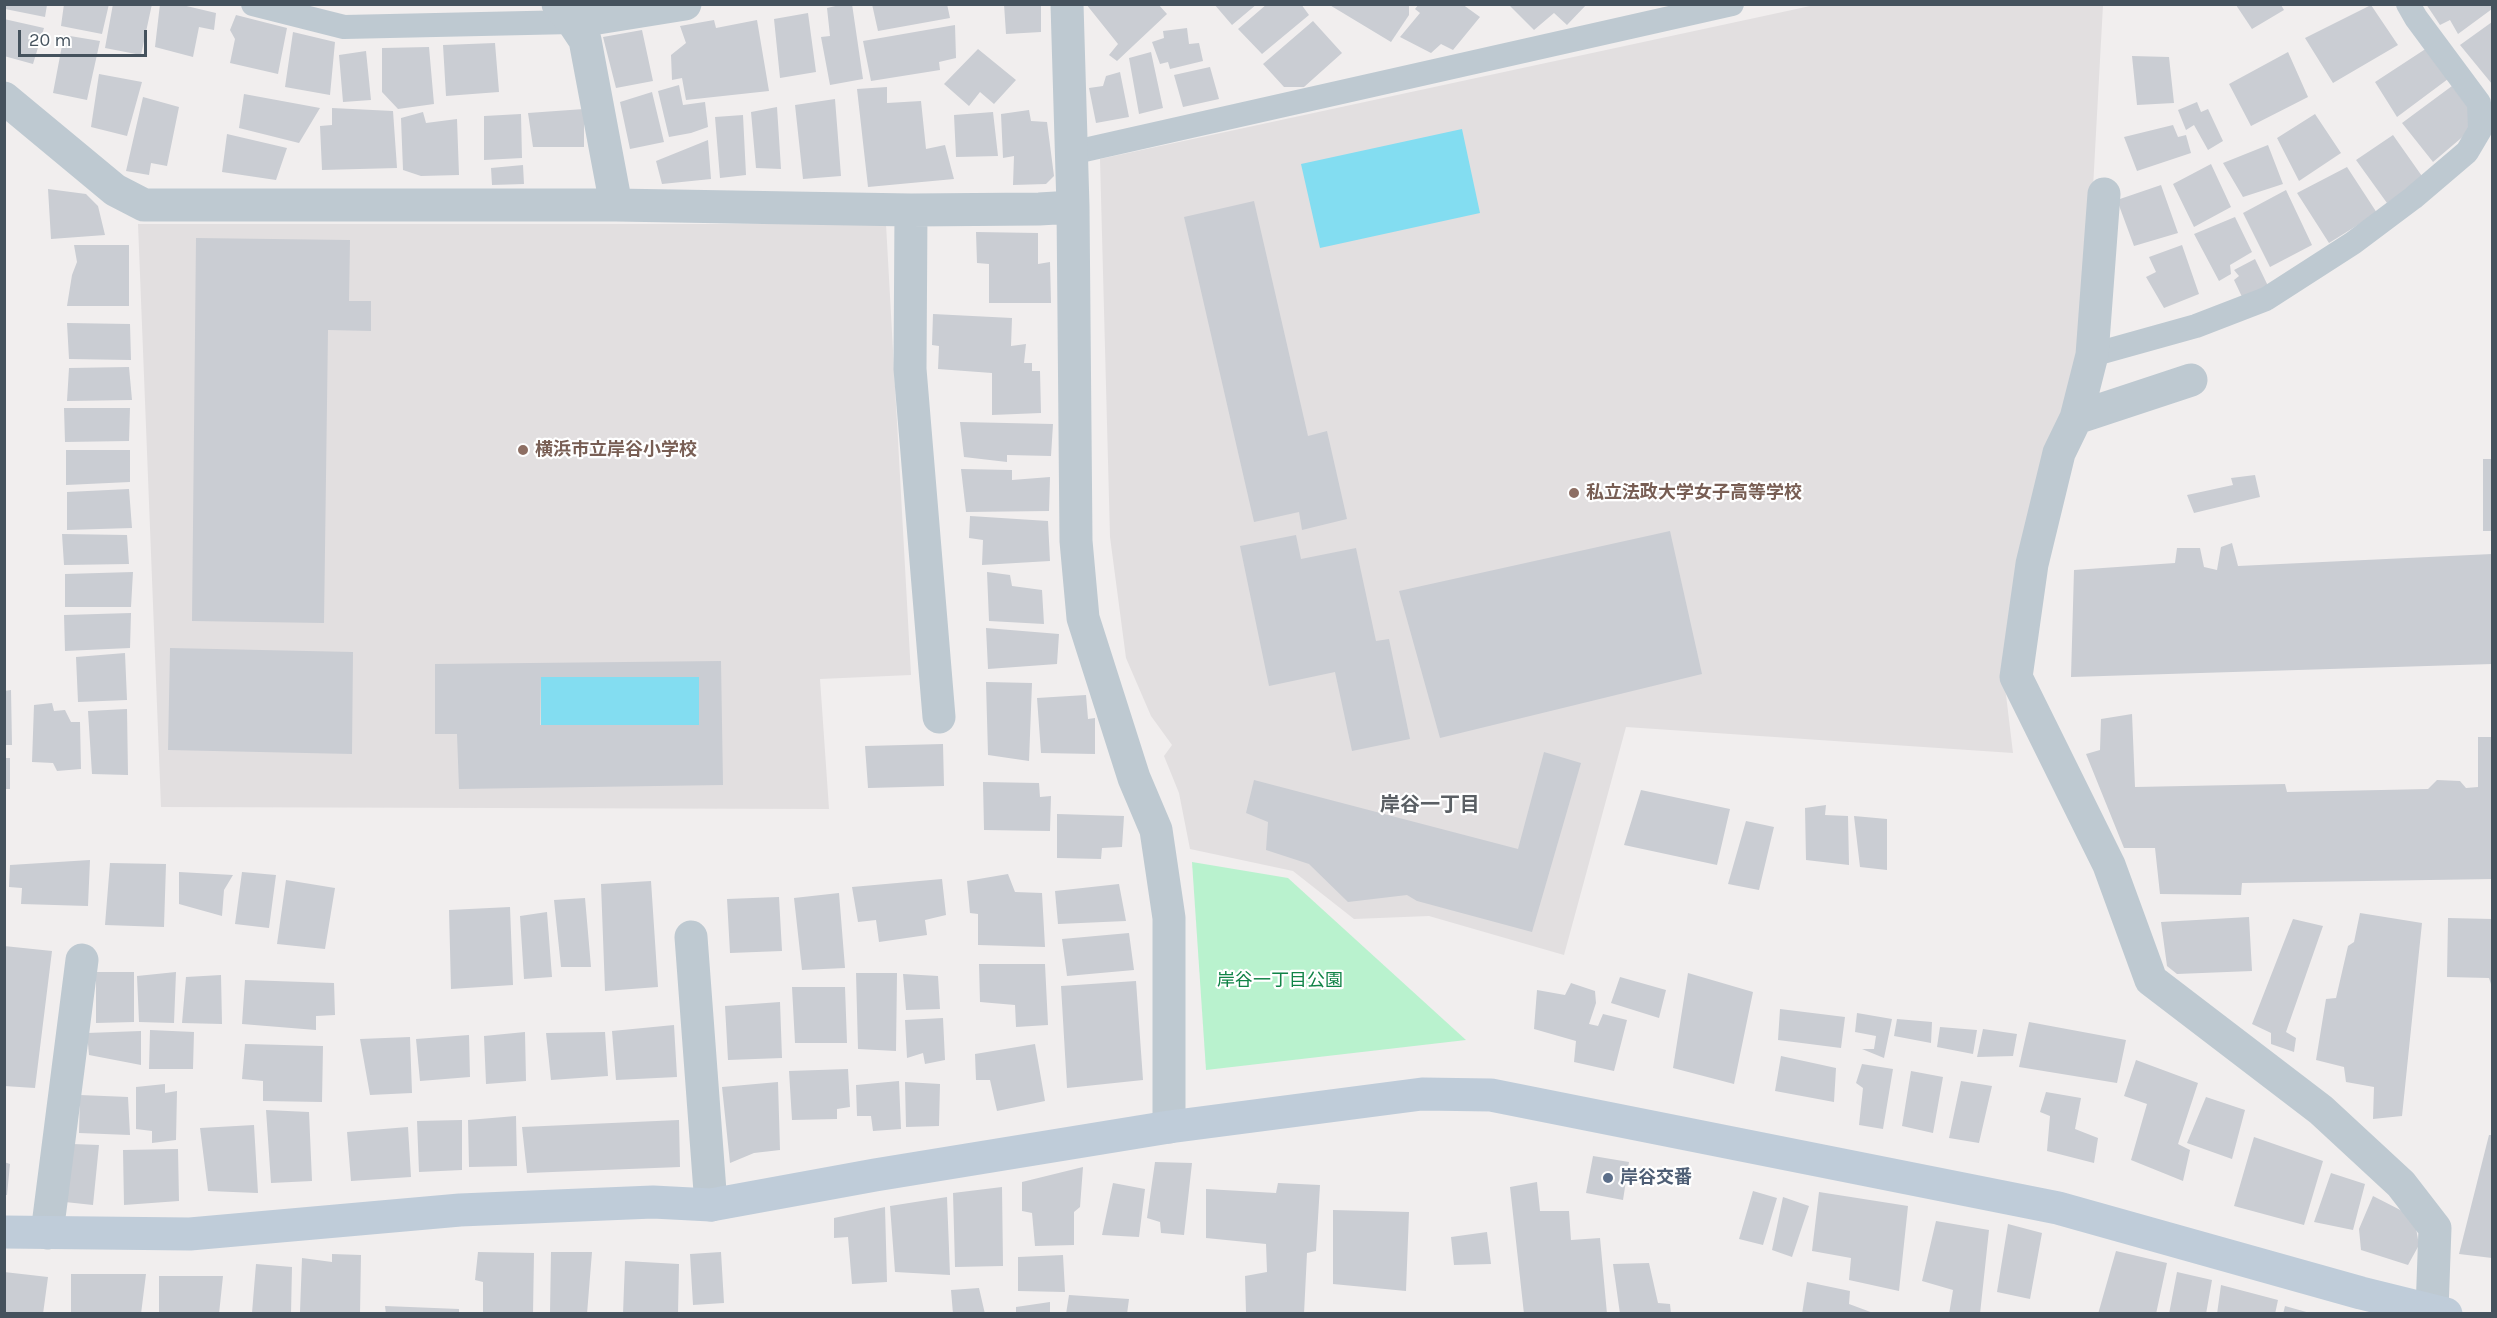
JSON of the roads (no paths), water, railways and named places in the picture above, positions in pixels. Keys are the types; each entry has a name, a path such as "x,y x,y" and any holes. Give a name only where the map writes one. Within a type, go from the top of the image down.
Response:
{"street":[{"path":"566,13 685,4"},
{"path":"1067,4 1073,207 1076,541 1083,618 1134,778 1156,830 1169,918 1169,1128"},
{"path":"566,13 585,40 616,205"},
{"path":"4,98 115,190 144,206 616,205 911,210 1073,207"},
{"path":"4,1232 190,1234 460,1210 653,1202 711,1205 875,1175 1169,1128 1422,1094 1491,1095 2058,1208 2439,1312 2435,1228 2401,1184 2321,1110 2151,980 2109,865 2016,677 2032,564 2059,453 2076,418 2092,355 2104,194"},
{"path":"911,210 910,369 939,717"},
{"path":"2076,418 2191,380"},
{"path":"691,937 711,1205"},
{"path":"47,1233 82,960"}],"lane":[{"path":"254,4 344,27 566,13"},
{"path":"1071,153 1732,4"},
{"path":"2092,355 2196,326 2266,299 2353,243 2413,198 2467,152 2480,130 2479,103 2408,4"}],"water":[{"path":"1462,129 1480,213 1320,248 1301,164"},
{"path":"541,677 699,677 699,725 541,725"}],"place":[{"name":"横浜市立岸谷小学校","path":"523,450"},
{"name":"私立法政大学女子高等学校","path":"1574,493"},
{"name":"岸谷交番","path":"1608,1178"}],"district":[{"name":"岸谷一丁目","path":"1430,805"}],"park label":[{"name":"岸谷一丁目公園","path":"1280,981"}]}
